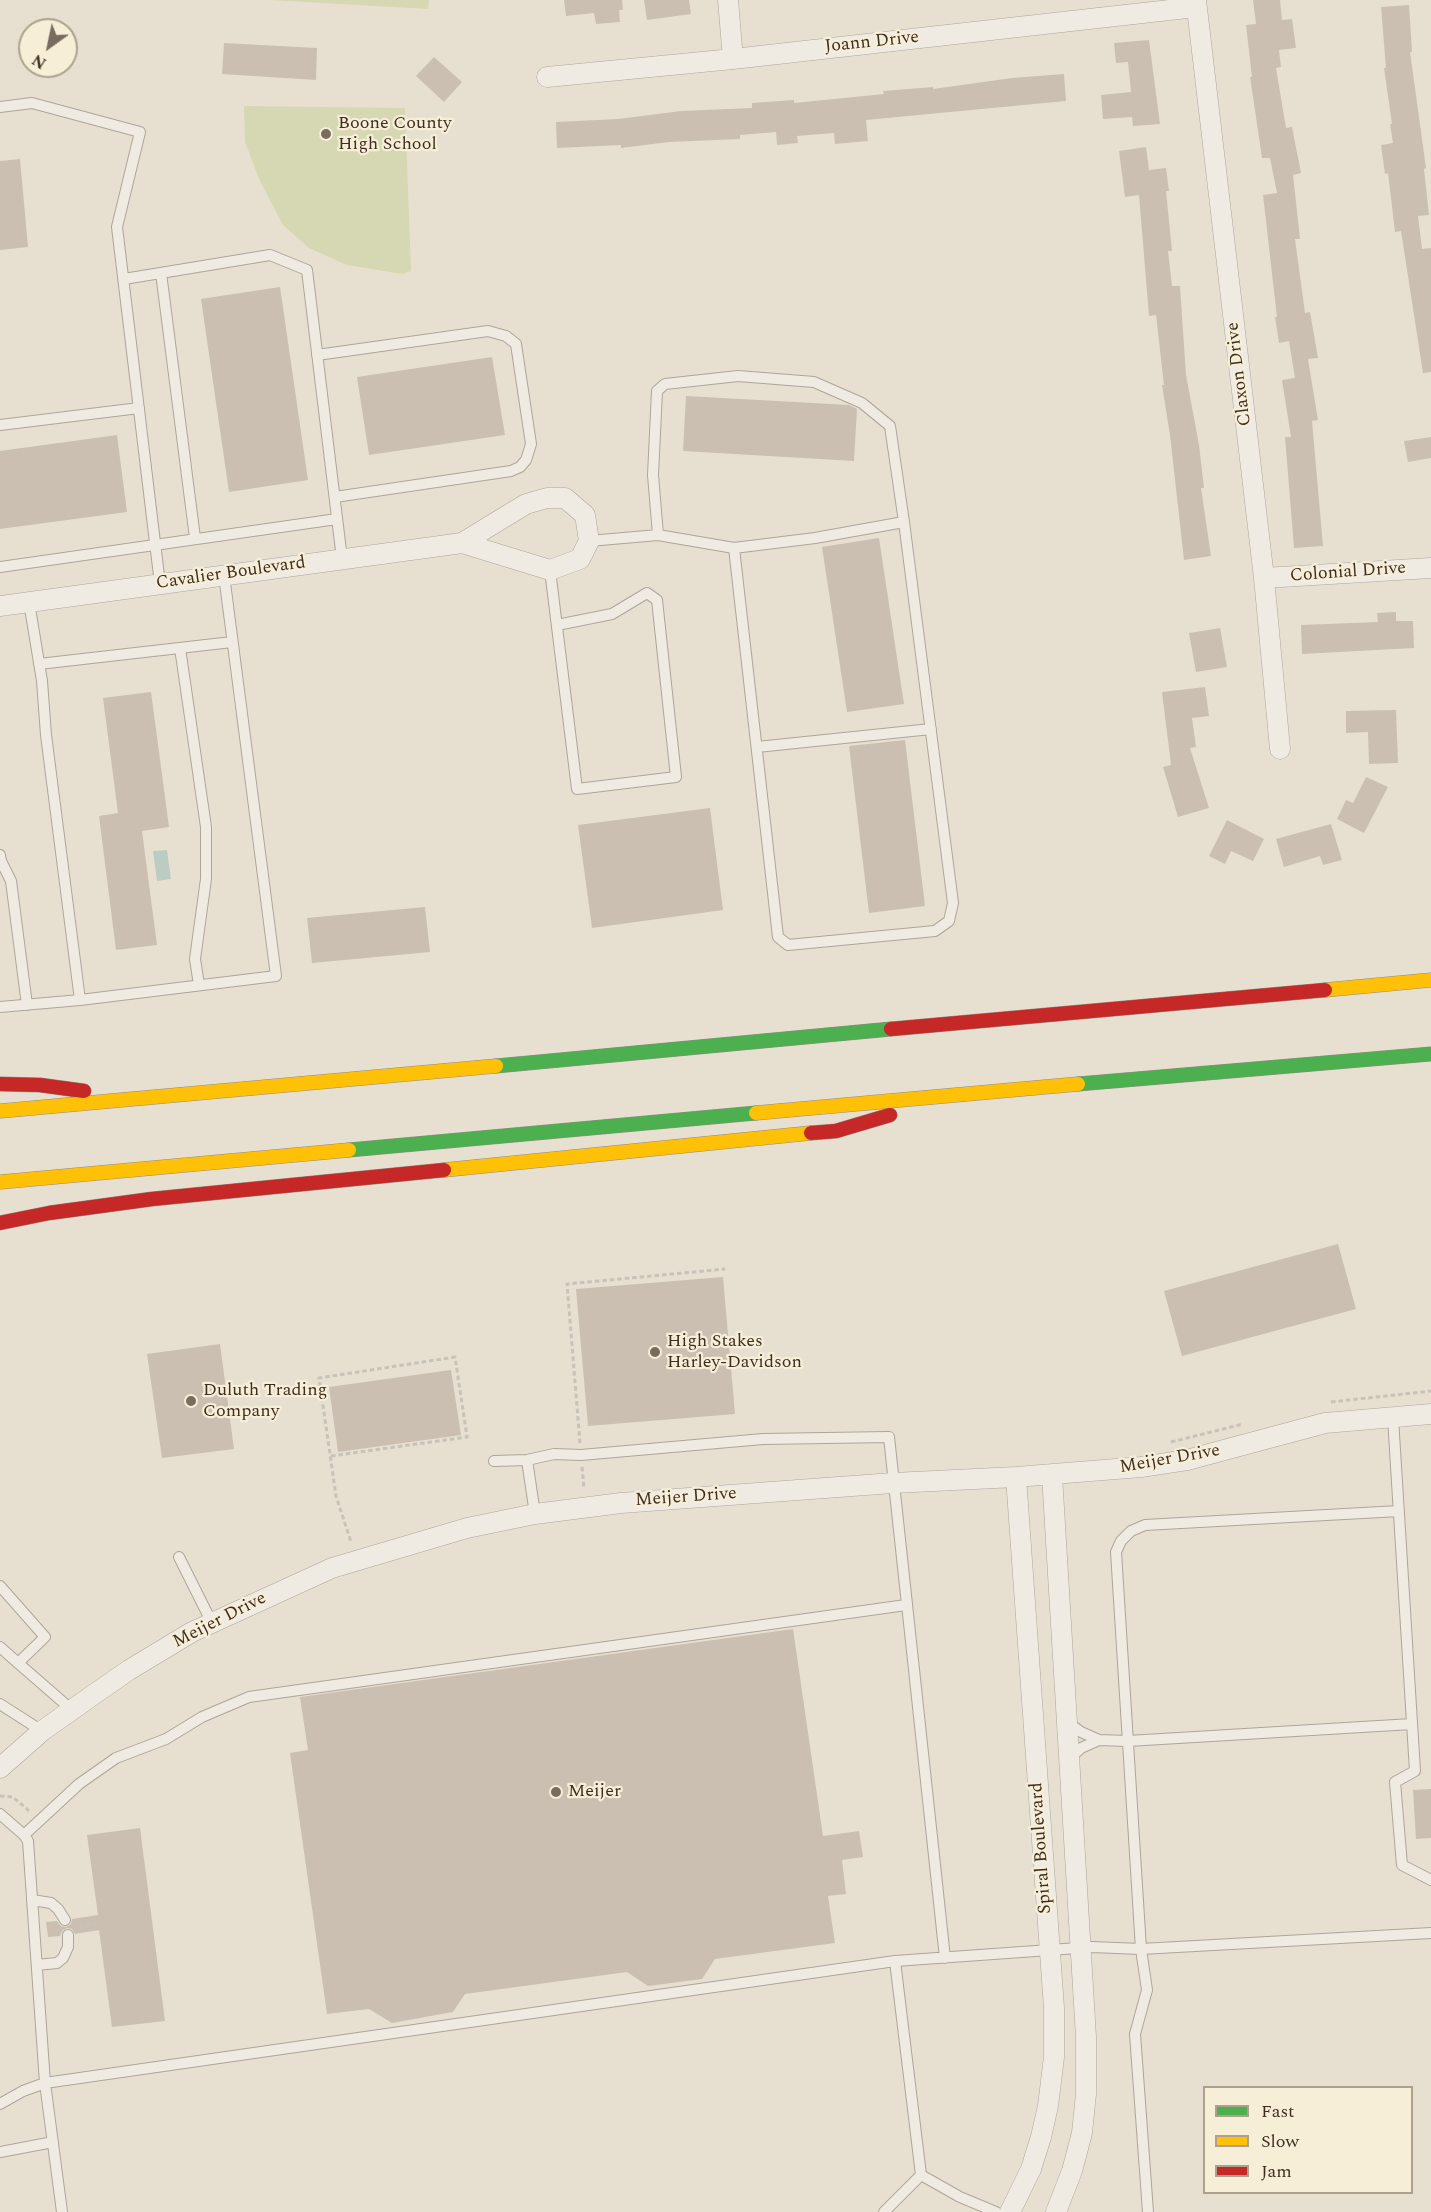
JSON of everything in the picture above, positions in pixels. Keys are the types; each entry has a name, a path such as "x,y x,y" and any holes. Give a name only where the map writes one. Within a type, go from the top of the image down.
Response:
{"highway":[{"path":"0,1111 1431,980"},
{"path":"0,1182 1431,1054"},
{"path":"0,1084 40,1085 143,1099"},
{"path":"0,1223 49,1213 152,1199 836,1131 955,1095"}],"street":[{"path":"728,0 733,59"},
{"name":"Joann Drive","path":"547,77 733,59 1196,4"},
{"name":"Claxon Drive","path":"1196,4 1264,578 1280,749"},
{"name":"Cavalier Boulevard","path":"0,606 462,543 526,504 547,498 565,498 585,515 589,541"},
{"path":"549,570 580,559 589,541"},
{"name":"Cavalier Boulevard","path":"462,543 549,570"},
{"name":"Colonial Drive","path":"1264,578 1431,568"},
{"name":"Meijer Drive","path":"0,1768 42,1731 129,1670 192,1632 332,1568 457,1531 536,1514 621,1503 893,1483 1052,1475 1141,1467 1187,1460 1325,1423 1431,1414"},
{"name":"Spiral Boulevard","path":"1052,1475 1086,2037 1086,2094 1082,2133 1072,2171 1056,2212"},
{"name":"Spiral Boulevard","path":"1011,2212 1030,2169 1048,2106 1054,2057 1050,1951 1016,1477"}],"lane":[{"path":"0,107 32,103 140,132 117,227 160,584"},
{"path":"123,279 270,255 307,270 342,559"},
{"path":"161,273 195,538"},
{"path":"317,355 488,331 506,336 516,344 531,444 526,460 520,467 511,471 335,497"},
{"path":"658,535 653,475 657,391 665,384 738,376 814,382 862,403 890,426 953,903 949,921 935,931 788,945 778,937 734,548"},
{"path":"0,425 139,408"},
{"path":"0,567 337,519"},
{"path":"589,541 658,535 734,548 815,538 904,522"},
{"path":"549,570 576,789 676,777 657,600 647,593 612,614 556,625"},
{"path":"0,1007 81,1000 276,976 224,575"},
{"path":"29,602 39,664 46,735 81,1000"},
{"path":"39,664 232,642"},
{"path":"180,648 206,827 206,879 195,959 199,985"},
{"path":"757,747 931,729"},
{"path":"0,855 0,861 11,881 27,1005"},
{"path":"1393,1418 1415,1771 1395,1782 1402,1864 1431,1880"},
{"path":"494,1461 772,1438 889,1437 945,1958"},
{"path":"527,1460 536,1514"},
{"path":"1148,2212 1135,2034 1147,1990 1141,1949 1116,1552 1121,1541 1131,1531 1145,1525 1399,1511"},
{"path":"179,1557 212,1623"},
{"path":"0,1586 45,1637 18,1663"},
{"path":"24,1835 79,1784 116,1758 166,1740 202,1717 249,1697 906,1605"},
{"path":"0,1647 72,1710"},
{"path":"0,1704 42,1731"},
{"path":"1066,1722 1099,1740 1412,1724"},
{"path":"1069,1759 1082,1748 1099,1740"},
{"path":"0,1814 28,1841 45,2083 62,2212"},
{"path":"32,1900 51,1904 58,1909 65,1920"},
{"path":"0,2104 23,2091 45,2083 894,1961 1080,1948 1141,1949 1431,1933"},
{"path":"37,1965 57,1963 63,1958 68,1947 68,1935"},
{"path":"894,1961 921,2175"},
{"path":"0,2162 4,2152 53,2142"},
{"path":"884,2212 921,2175"},
{"path":"921,2175 960,2197 996,2212"}],"path":[{"path":"584,1490 567,1284 725,1269"},
{"path":"331,1456 467,1437 455,1357 319,1378 336,1496 351,1542"},
{"path":"0,1796 13,1797 40,1821"},
{"path":"76,1916 78,1927 99,1924"}],"green space":[{"path":"270,0 429,0 428,9"},
{"path":"244,106 405,108 411,271 402,274 347,265 309,248 283,225 260,181 245,142"}],"shaded area":[{"path":"167,850 171,879 157,881 153,851"}],"building":[{"path":"564,0 622,0 623,10 619,10 620,22 596,24 594,13 566,16"},
{"path":"644,0 689,0 691,14 647,20"},
{"path":"1253,0 1280,0 1282,20 1292,19 1296,48 1279,50 1281,67 1276,68 1286,128 1292,127 1301,173 1293,175 1300,239 1295,239 1305,313 1310,312 1318,358 1308,359 1318,420 1312,421 1323,546 1294,548 1285,437 1291,437 1282,380 1295,378 1289,341 1279,343 1275,317 1277,317 1263,195 1277,193 1270,158 1262,158 1250,77 1252,77 1246,25 1256,24"},
{"path":"1409,5 1412,52 1410,52 1426,168 1424,169 1429,215 1418,216 1422,249 1431,248 1431,372 1423,373 1401,231 1395,232 1388,173 1385,174 1381,145 1393,143 1384,68 1386,68 1381,7"},
{"path":"1149,40 1160,124 1133,126 1132,117 1103,119 1101,95 1131,92 1128,62 1116,63 1114,43"},
{"path":"224,43 317,48 316,80 222,74"},
{"path":"434,57 462,82 444,102 416,76"},
{"path":"1064,74 1066,101 866,120 868,141 835,144 834,133 797,136 798,143 777,145 776,132 740,135 740,139 669,142 621,148 621,145 557,148 556,122 618,119 681,111 752,108 752,103 794,100 794,103 884,94 883,91 933,87 933,89 1012,78"},
{"path":"1146,147 1149,170 1166,168 1172,251 1168,251 1172,286 1180,286 1186,375 1199,445 1204,488 1201,488 1211,556 1184,560 1162,385 1164,385 1156,315 1149,316 1139,195 1125,197 1119,151"},
{"path":"20,159 28,247 0,250 0,161"},
{"path":"280,287 308,480 229,492 201,299"},
{"path":"492,357 505,435 369,455 357,377"},
{"path":"686,396 849,405 857,409 854,461 683,451"},
{"path":"117,435 127,512 0,529 0,451"},
{"path":"1431,437 1431,458 1408,462 1404,441"},
{"path":"879,538 904,704 847,712 822,547"},
{"path":"1396,612 1396,621 1413,621 1414,648 1302,654 1301,625 1378,622 1377,613"},
{"path":"1220,628 1227,667 1196,672 1189,633"},
{"path":"1205,687 1209,716 1192,718 1196,747 1190,748 1209,808 1178,817 1163,767 1171,765 1162,692"},
{"path":"151,692 169,827 142,831 157,945 116,950 99,816 118,813 103,698"},
{"path":"1396,710 1398,763 1369,764 1368,732 1346,733 1346,711"},
{"path":"905,740 925,906 869,913 849,746"},
{"path":"1366,777 1388,787 1364,833 1337,819 1346,800 1353,803"},
{"path":"710,808 723,910 592,928 578,825"},
{"path":"1227,820 1264,839 1253,861 1231,851 1225,864 1209,856"},
{"path":"1331,824 1342,860 1323,865 1320,856 1284,867 1276,839"},
{"path":"425,907 430,952 312,963 307,918"},
{"path":"1338,1244 1356,1309 1182,1356 1164,1291"},
{"name":"High Stakes Harley-Davidson","path":"723,1277 735,1414 588,1426 576,1289"},
{"name":"Duluth Trading Company","path":"220,1344 234,1449 162,1458 147,1354"},
{"path":"451,1370 461,1435 338,1452 329,1387"},
{"name":"Meijer","path":"793,1629 823,1836 859,1831 863,1857 842,1860 846,1894 828,1896 835,1943 715,1959 702,1979 648,1986 627,1972 465,1994 453,2012 392,2023 369,2009 327,2014 290,1753 308,1750 300,1697"},
{"path":"1431,1789 1431,1838 1416,1839 1413,1790"},
{"path":"140,1828 165,2021 112,2027 99,1930 75,1934 72,1929 67,1928 60,1936 48,1937 46,1922 57,1921 61,1926 66,1927 71,1924 72,1919 98,1915 87,1835"}],"traffic: fast":[{"path":"496,1066 891,1029"},
{"path":"1078,1084 1431,1054"},
{"path":"349,1150 756,1113"}],"traffic: slow":[{"path":"1325,990 1431,980"},
{"path":"0,1111 496,1066"},
{"path":"756,1113 1078,1084"},
{"path":"444,1170 811,1133"},
{"path":"0,1182 349,1150"}],"traffic: jam":[{"path":"891,1029 1325,990"},
{"path":"0,1084 40,1085 84,1091"},
{"path":"811,1133 836,1131 890,1115"},
{"path":"0,1223 49,1213 152,1199 444,1170"}],"place":[{"name":"Boone County High School","path":"326,134"},
{"name":"High Stakes Harley-Davidson","path":"655,1352"},
{"name":"Duluth Trading Company","path":"191,1401"},
{"name":"Meijer","path":"556,1792"}]}
